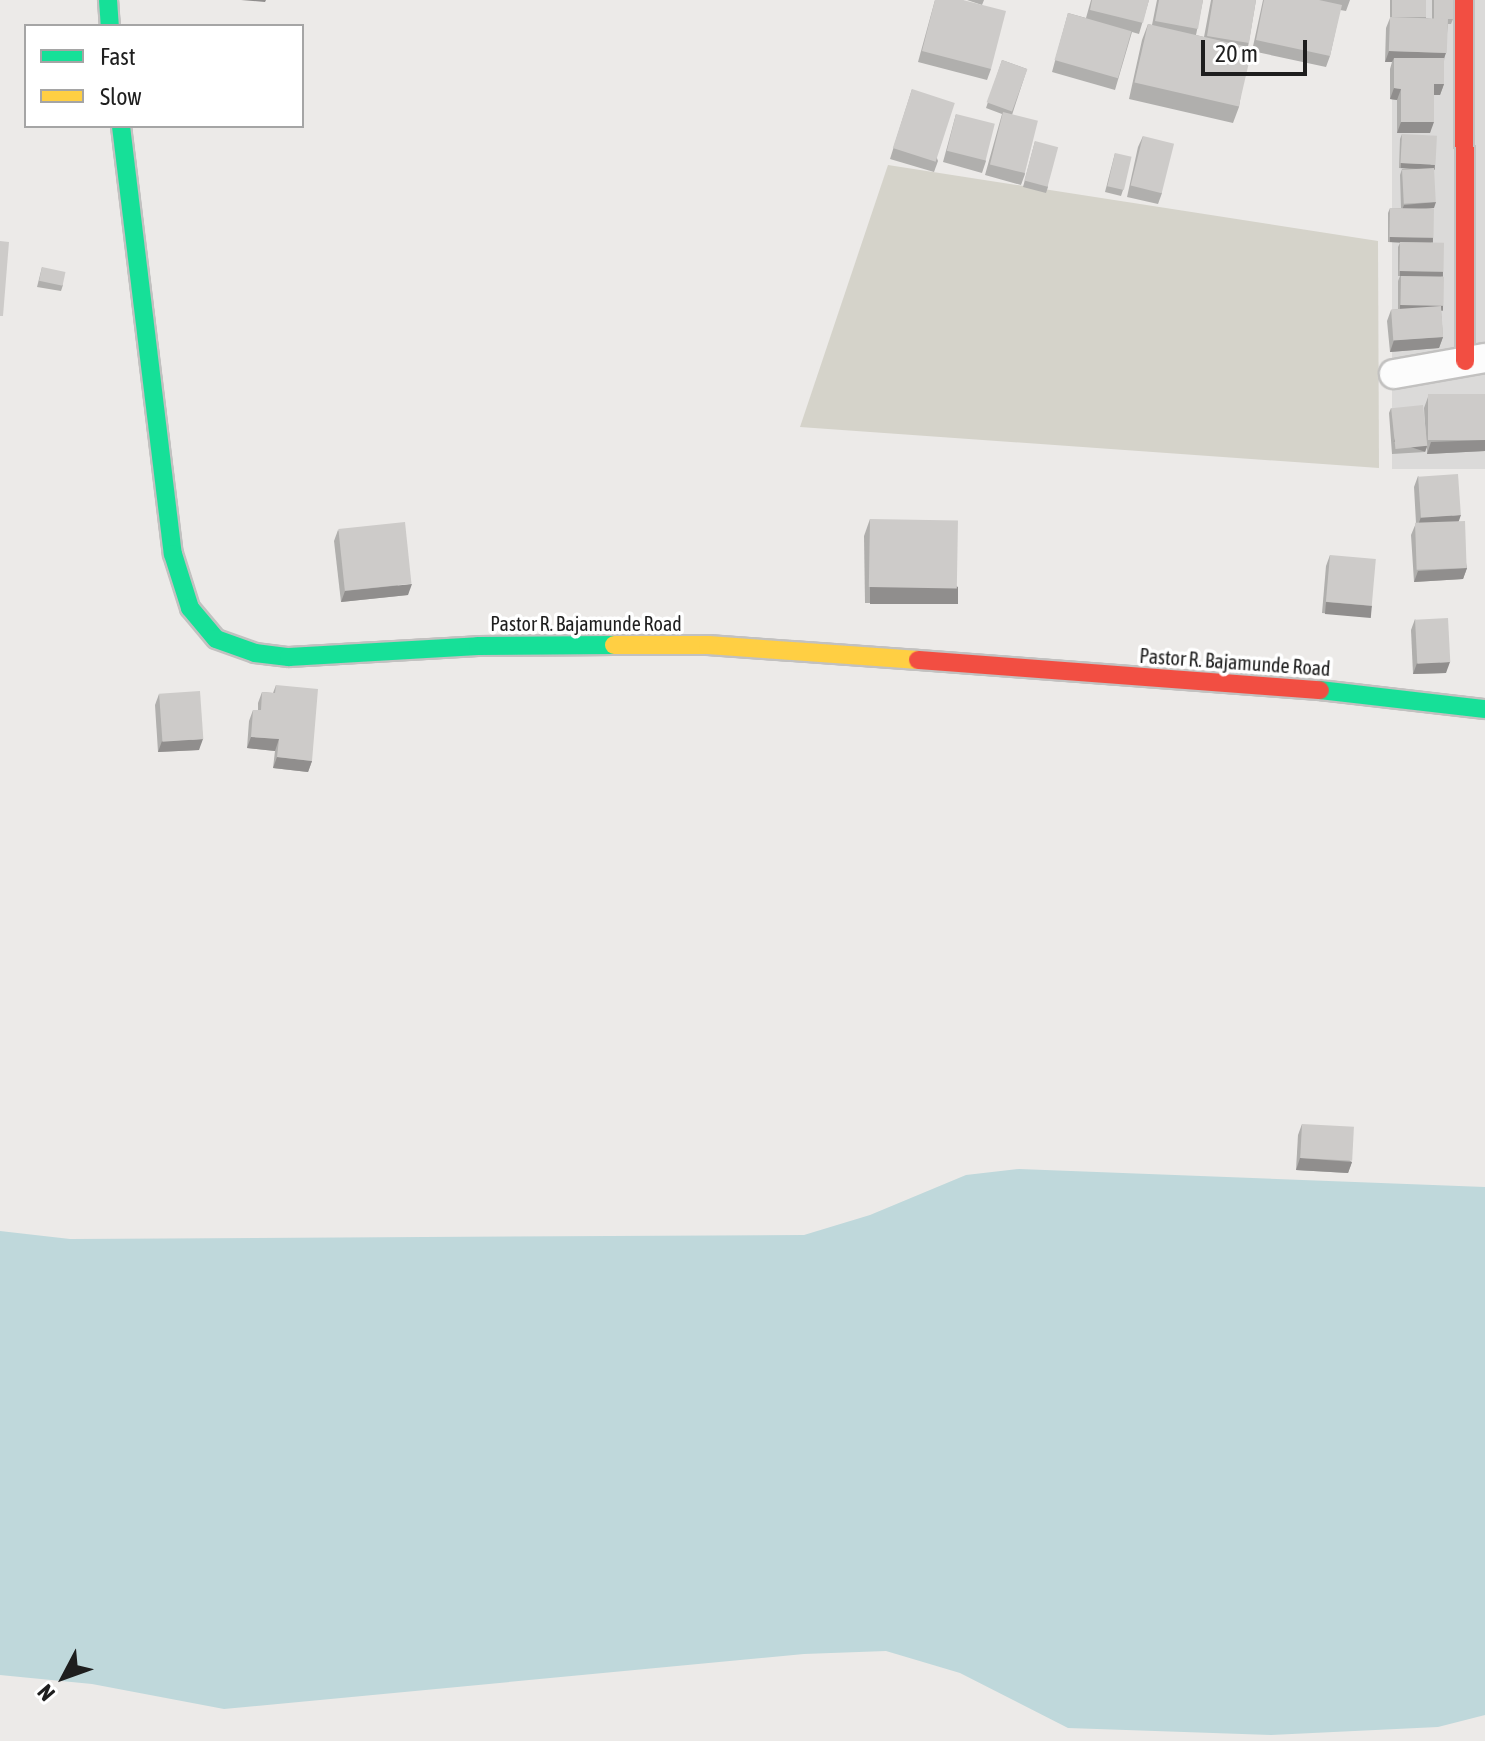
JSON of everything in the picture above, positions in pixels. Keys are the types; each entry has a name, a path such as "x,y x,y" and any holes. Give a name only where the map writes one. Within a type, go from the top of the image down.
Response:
{"street":[{"path":"108,0 110,24"},
{"path":"1394,374 1475,359 1464,0"},
{"name":"Pastor R. Bajamunde Road","path":"121,128 173,554 190,608 216,639 255,653 289,657 478,646 708,645 1321,690 1485,709"}],"shaded area":[{"path":"1392,0 1485,0 1485,469 1392,469"},
{"path":"888,165 1378,241 1379,468 800,427"}],"water":[{"path":"1019,1169 1485,1187 1485,1715 1438,1727 1271,1735 1068,1728 960,1673 886,1651 804,1654 224,1709 92,1684 0,1675 0,1231 70,1239 804,1235 870,1215 966,1175"}],"building":[{"path":"935,0 963,0 1006,11 991,69 922,51"},
{"path":"1092,0 1149,0 1143,23 1090,10"},
{"path":"1159,0 1203,0 1198,29 1155,21"},
{"path":"1213,0 1256,0 1249,43 1207,36"},
{"path":"1264,0 1319,0 1342,5 1330,56 1256,40"},
{"path":"1392,0 1426,0 1426,17 1392,17"},
{"path":"1434,0 1453,0 1453,19 1434,19"},
{"path":"1068,13 1131,31 1118,78 1054,60"},
{"path":"1390,17 1448,19 1447,53 1389,51"},
{"path":"1148,24 1252,48 1239,107 1135,82"},
{"path":"1394,58 1444,58 1444,84 1434,84 1434,122 1401,122 1401,89 1394,88"},
{"path":"1002,60 1027,69 1012,112 987,102"},
{"path":"912,89 955,103 936,162 893,148"},
{"path":"1003,112 1038,121 1025,173 990,164"},
{"path":"956,114 995,124 986,161 947,151"},
{"path":"1402,134 1437,136 1435,165 1400,163"},
{"path":"1143,136 1174,144 1162,193 1131,185"},
{"path":"1035,141 1058,147 1048,187 1024,181"},
{"path":"1115,153 1132,157 1124,190 1107,186"},
{"path":"1434,168 1436,202 1404,204 1402,170"},
{"path":"1390,208 1434,209 1433,238 1389,237"},
{"path":"0,241 9,242 3,316 0,316"},
{"path":"1400,242 1444,243 1443,272 1399,271"},
{"path":"42,267 65,272 63,286 39,281"},
{"path":"1401,276 1444,277 1443,306 1400,305"},
{"path":"1441,306 1443,337 1393,340 1391,309"},
{"path":"1428,394 1485,394 1485,440 1428,440"},
{"path":"1423,405 1427,446 1395,449 1391,408"},
{"path":"1458,474 1461,515 1421,518 1418,477"},
{"path":"870,519 958,521 957,589 869,587"},
{"path":"1465,521 1467,568 1417,570 1415,523"},
{"path":"405,522 411,584 345,591 338,529"},
{"path":"1330,555 1376,559 1372,606 1326,602"},
{"path":"1448,618 1450,662 1417,664 1415,620"},
{"path":"276,685 318,689 312,761 277,757 279,739 251,737 253,710 261,710 262,692 275,693"},
{"path":"200,691 203,739 162,742 159,694"},
{"path":"1302,1124 1354,1127 1352,1161 1300,1158"}],"traffic: fast":[{"path":"108,0 110,24"},
{"path":"121,128 173,554 190,608 216,639 255,653 289,657 478,646 614,645"},
{"path":"1320,690 1485,709"}],"traffic: slow":[{"path":"614,645 708,645 918,660"}],"traffic: jam":[{"path":"1464,0 1465,361"},
{"path":"918,660 1320,690"}]}
